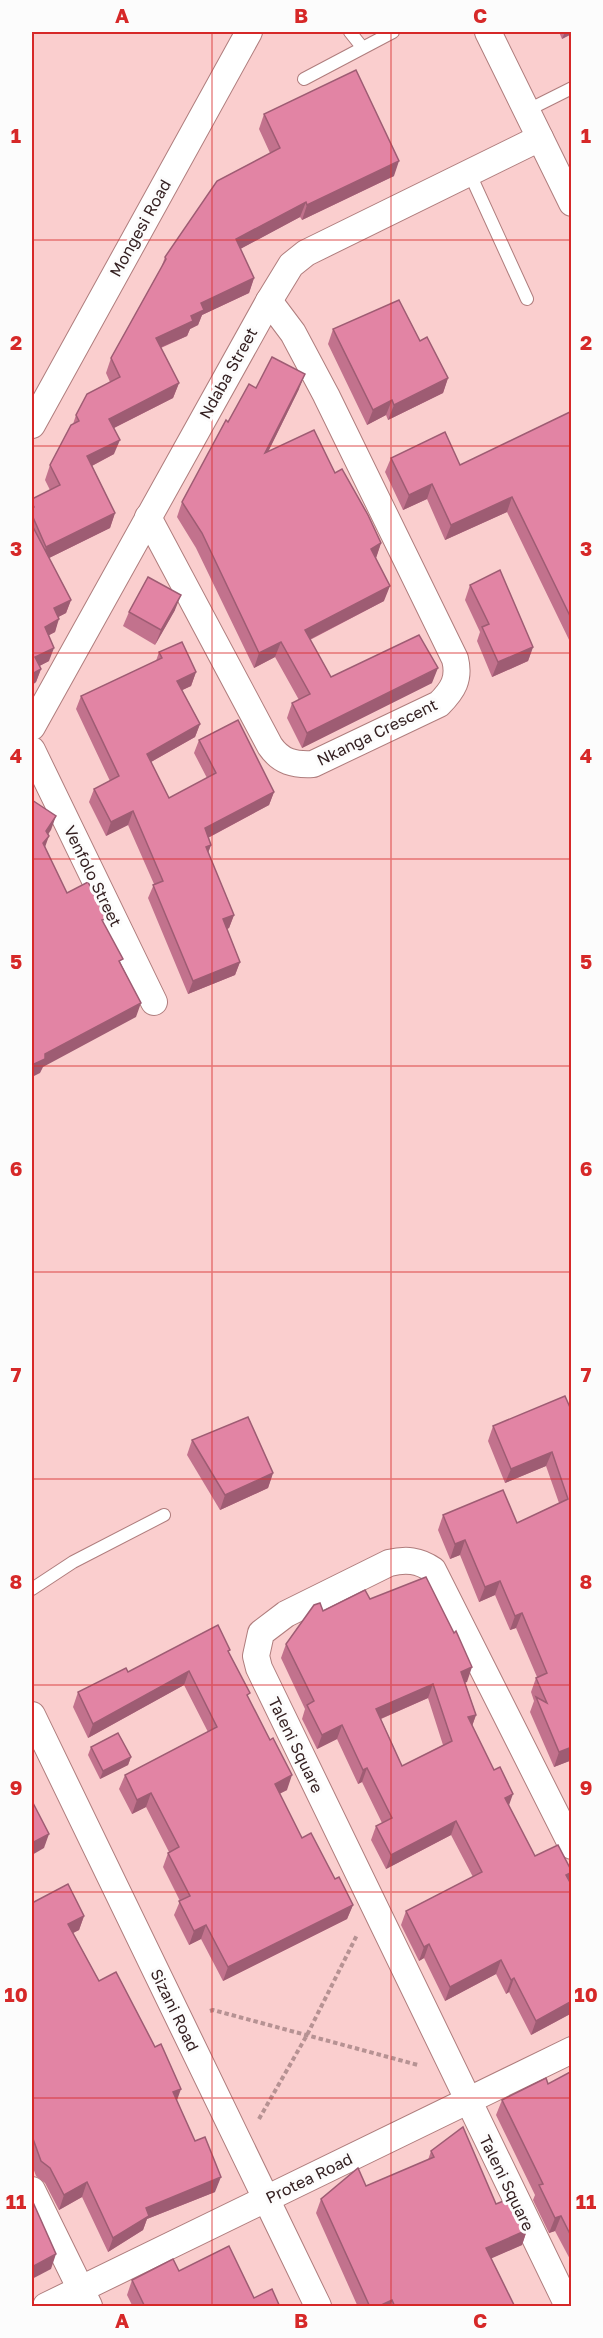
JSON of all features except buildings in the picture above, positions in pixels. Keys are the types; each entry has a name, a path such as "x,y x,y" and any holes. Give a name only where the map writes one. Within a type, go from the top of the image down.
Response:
{"street":[{"name":"Mongesi Road","path":"32,424 249,32"},
{"path":"488,32 572,204"},
{"name":"Ndaba Street","path":"32,727 268,301 291,265 306,254 540,138"},
{"name":"Nkanga Crescent","path":"148,517 270,746 276,755 286,761 297,765 313,764 439,704 454,687 458,670 455,659 326,395 293,333 268,301"},
{"name":"Venfolo Street","path":"32,750 154,1002"},
{"name":"Taleni Square","path":"568,2307 259,1668 256,1656 261,1634 286,1614 389,1563 413,1560 433,1570 572,1846"},
{"name":"Sizani Road","path":"32,1715 318,2307"},
{"name":"Protea Road","path":"46,2307 85,2298 266,2198 572,2050"},
{"path":"32,2190 85,2298"}],"lane":[{"path":"350,32 362,47"},
{"path":"304,79 393,32"},
{"path":"526,111 572,88"},
{"path":"469,172 527,299"},
{"path":"32,1589 74,1562 164,1515"}],"path":[{"path":"253,2127 307,2035 359,1932 380,1920"},
{"path":"210,2011 424,2067 448,2062"}]}
